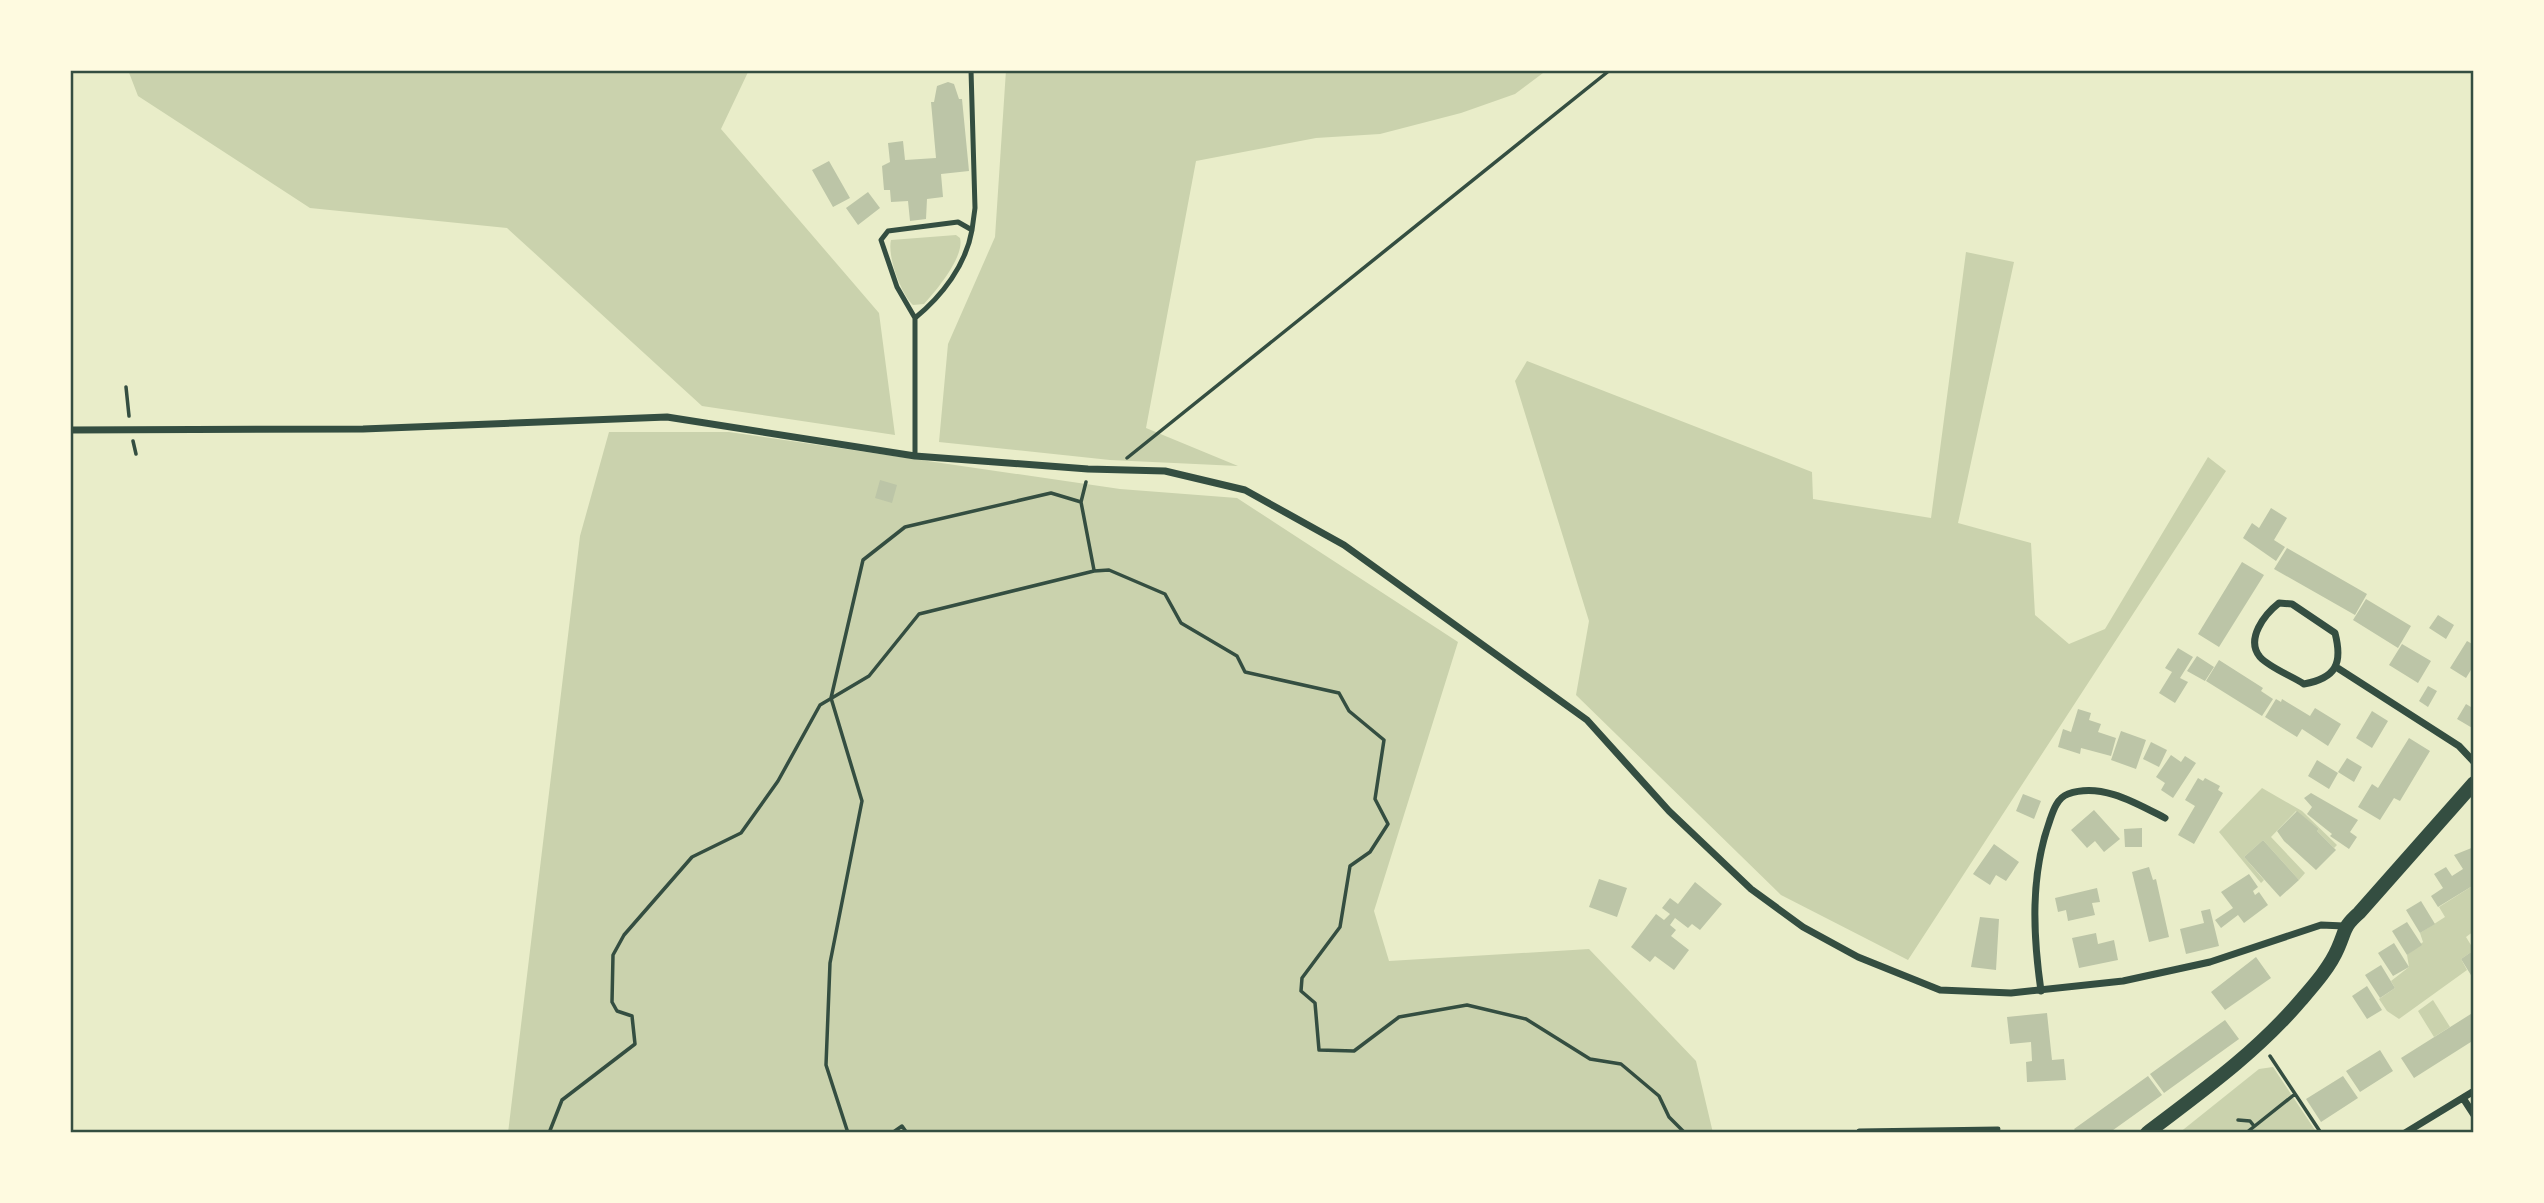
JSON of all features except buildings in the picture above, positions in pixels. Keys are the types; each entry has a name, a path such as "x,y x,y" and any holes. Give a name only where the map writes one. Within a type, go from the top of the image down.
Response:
{"main road":[{"path":"2147,1133 2261,1043 2322,975 2338,949 2344,926 2359,913 2474,783"}],"street":[{"path":"70,430 363,429 667,416 915,456 1088,469 1165,471 1245,490 1344,545 1587,720 1669,811 1733,872 1803,927 1858,957 1940,990 1986,994 2042,991 2155,976 2247,951 2321,925 2344,926"},
{"path":"2279,603 2292,604 2335,634 2340,650 2336,667 2323,680 2304,684 2260,657 2255,643 2257,630 2268,611 2279,603"},
{"path":"2336,667 2459,746 2474,762"},
{"path":"2042,991 2037,963 2035,886 2041,849 2060,800 2074,793 2108,793 2165,818"},
{"path":"2404,1133 2474,1091"},
{"path":"2463,1098 2474,1115"}],"lane":[{"path":"915,318 927,308 967,254 975,194 971,70"},
{"path":"915,456 915,318 897,287 881,240 888,231 958,222 972,230"},
{"path":"1859,1131 1998,1129"}],"path":[{"path":"1115,469 1611,70"},
{"path":"1088,469 1081,502 1094,571"},
{"path":"848,1133 826,1065 830,963 862,801 831,698 863,560 905,527 1051,493 1081,502"},
{"path":"549,1133 562,1100 635,1044 632,1016 617,1011 612,1002 613,955 624,935 692,857 741,833 778,781 820,705 869,676 919,614 1094,571 1109,570 1165,594 1181,622 1237,656 1245,671 1339,693 1349,711 1384,740 1375,799 1388,824 1370,852 1350,866 1340,927 1302,978 1301,991 1315,1003 1320,1050 1354,1051 1399,1017 1467,1005 1527,1019 1590,1059 1621,1064 1659,1096 1669,1117 1685,1133"},
{"path":"2261,1043 2321,1133"},
{"path":"2246,1133 2295,1094"},
{"path":"2238,1120 2250,1122 2254,1126"},
{"path":"892,1133 902,1126 907,1133"}],"green space":[{"path":"128,70 749,70 721,129 879,313 895,435 702,406 507,228 310,208 138,96"},
{"path":"1006,70 1547,70 1515,94 1461,113 1380,134 1316,138 1196,161 1146,428 1238,466 1110,460 939,442 948,344 995,237"},
{"path":"956,235 960,238 960,245 948,273 924,304 913,305 896,274 891,255 891,240"},
{"path":"1966,252 2014,262 1958,523 2031,543 2035,615 2069,644 2105,629 2208,457 2226,471 1908,960 1781,895 1576,695 1589,621 1515,381 1527,361 1812,472 1813,499 1931,518"},
{"path":"609,432 729,432 1120,489 1237,498 1458,642 1374,911 1389,961 1589,949 1696,1061 1713,1133 508,1133 580,536"},
{"path":"2262,788 2302,811 2337,845 2334,848 2317,831 2319,829 2296,811 2271,837 2305,873 2299,880 2263,840 2244,857 2264,880 2261,883 2219,832"},
{"path":"2474,885 2474,931 2466,937 2474,950 2461,959 2467,970 2399,1019 2387,1011 2379,999 2395,988 2391,981 2409,967 2407,955 2423,942 2420,933 2445,917 2439,907"},
{"path":"2433,1000 2450,1027 2434,1037 2418,1011"},
{"path":"2273,1067 2317,1133 2179,1133 2259,1069"}]}
